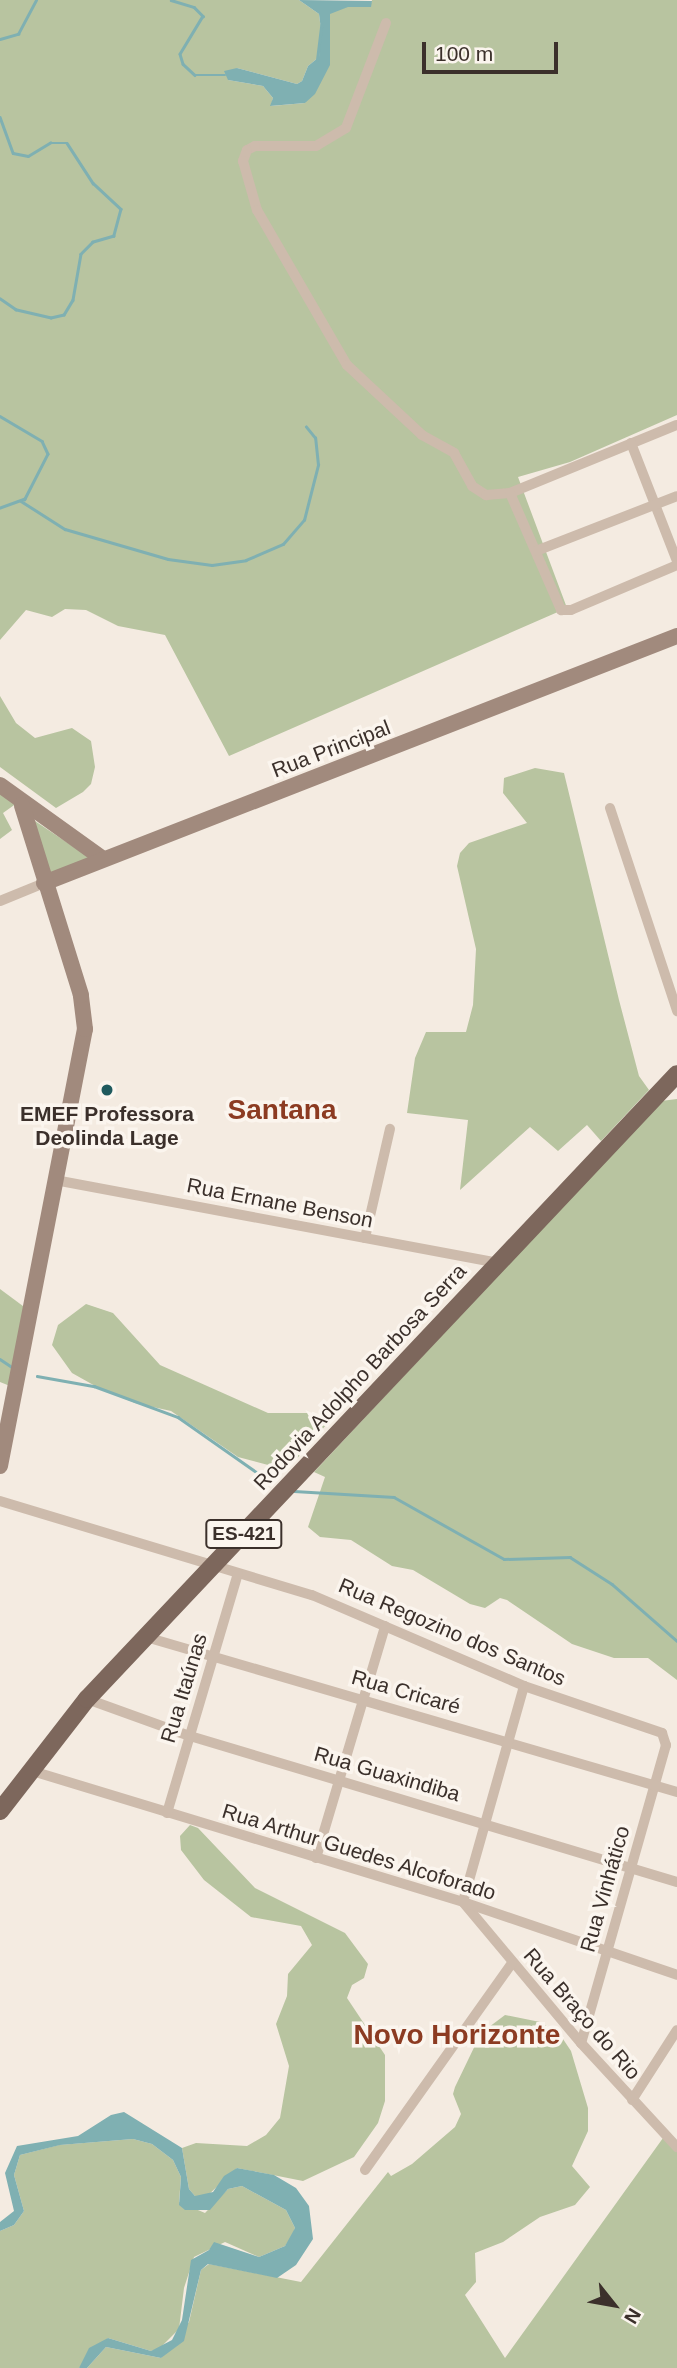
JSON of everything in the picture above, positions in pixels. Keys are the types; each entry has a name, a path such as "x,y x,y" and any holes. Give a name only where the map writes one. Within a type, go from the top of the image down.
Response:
{"main road":[{"name":"Rua Principal","path":"44,883 677,636"},
{"path":"0,785 22,804 103,859"},
{"path":"0,1466 85,1015 22,804"},
{"name":"Rodovia Adolpho Barbosa Serra","path":"0,1811 29,1770 87,1699 677,1074"}],"street":[{"path":"386,23 346,128 316,146 250,148 243,161 257,210 347,365 422,435 454,453 474,489 486,495 510,493 677,425"},
{"path":"510,493 556,604 566,611 677,563 631,443"},
{"path":"536,551 677,496"},
{"path":"610,808 677,1011"},
{"name":"Rua Principal","path":"0,901 44,883"},
{"path":"365,1238 390,1129"},
{"name":"Rua Ernane Benson","path":"55,1180 497,1263"},
{"name":"Rua Regozino dos Santos","path":"0,1501 312,1595 524,1686 658,1729 666,1745"},
{"name":"Rua Itaúnas","path":"167,1813 238,1574"},
{"path":"316,1858 360,1699 385,1626"},
{"name":"Rua Cricaré","path":"146,1637 677,1792"},
{"path":"463,1902 524,1686"},
{"name":"Rua Guaxindiba","path":"87,1699 190,1736 677,1882"},
{"name":"Rua Vinhático","path":"581,2043 666,1745"},
{"name":"Rua Arthur Guedes Alcoforado","path":"29,1770 463,1902 677,1975"},
{"name":"Rua Braço do Rio","path":"463,1902 581,2043 677,2147"},
{"path":"365,2170 512,1963"},
{"path":"632,2100 677,2030"}],"green space":[{"path":"0,0 299,0 319,14 321,30 319,57 308,66 302,81 297,84 237,68 228,80 263,86 273,98 271,106 305,103 330,41 330,13 348,6 370,7 372,0 677,0 677,415 570,462 518,477 567,608 229,756 165,635 118,626 86,610 65,609 52,617 26,610 0,640"},
{"path":"0,696 16,723 35,738 72,728 91,741 95,767 91,784 83,792 56,808 0,767"},
{"path":"535,768 564,773 639,1076 649,1090 601,1141 587,1125 558,1151 530,1127 460,1190 468,1120 407,1113 415,1058 426,1032 466,1032 473,1005 476,949 457,866 460,853 469,843 527,823 503,793 504,778"},
{"path":"0,782 17,803 3,813 12,830 0,839"},
{"path":"32,819 90,858 46,875"},
{"path":"677,1099 677,1680 648,1658 614,1658 572,1644 507,1600 500,1598 485,1608 470,1604 413,1570 392,1566 351,1540 320,1537 308,1527 325,1477 314,1472 661,1101"},
{"path":"0,1289 27,1309 10,1386 0,1382"},
{"path":"86,1304 113,1313 160,1365 268,1413 310,1413 326,1425 287,1470 238,1457 171,1411 135,1403 97,1387 72,1373 52,1345 58,1325"},
{"path":"190,1825 198,1828 255,1888 345,1933 368,1964 364,1978 352,1985 347,1998 385,2055 385,2101 378,2123 354,2157 303,2181 237,2168 207,2196 195,2196 189,2189 182,2148 196,2143 247,2146 266,2135 280,2118 289,2066 276,2024 287,1996 288,1974 312,1945 301,1926 251,1917 204,1880 181,1850 180,1836"},
{"path":"505,2015 540,2022 559,2033 571,2051 588,2108 588,2131 572,2166 590,2187 575,2205 540,2217 503,2242 475,2253 476,2282 465,2295 505,2358 663,2138 677,2151 677,2368 87,2368 106,2347 161,2358 189,2322 201,2270 209,2264 301,2282 388,2172 391,2176 412,2164 455,2127 461,2114 453,2094 455,2087 481,2033"},
{"path":"133,2139 152,2144 173,2160 181,2177 179,2202 205,2213 228,2189 242,2186 286,2210 295,2228 292,2237 285,2246 259,2257 225,2242 194,2257 184,2288 179,2329 159,2349 151,2351 108,2338 79,2368 0,2368 0,2231 14,2225 24,2211 14,2175 20,2155 59,2145"}],"water":[{"path":"299,0 372,1 371,7 348,7 330,14 330,65 315,94 305,103 270,106 273,98 263,86 228,80 224,71 237,68 297,84 302,81 308,66 319,57 321,30 319,14"},
{"path":"124,2112 182,2148 189,2189 195,2196 213,2192 224,2176 237,2168 274,2175 296,2188 309,2206 313,2239 296,2265 277,2278 208,2264 201,2270 184,2341 161,2358 106,2347 87,2368 79,2368 89,2348 108,2338 151,2351 172,2340 182,2320 191,2260 209,2250 214,2242 259,2257 285,2246 295,2228 286,2210 242,2186 228,2189 210,2210 185,2210 179,2205 181,2177 173,2160 152,2144 133,2139 60,2145 20,2155 14,2175 24,2211 14,2225 0,2231 0,2222 14,2211 5,2173 17,2146 78,2136 111,2115"}],"waterway":[{"path":"0,39 18,34 36,0"},
{"path":"171,0 194,7 203,16 180,54 183,64 195,75 225,75"},
{"path":"317,60 321,25"},
{"path":"0,117 13,153 28,156 50,143 67,143 93,183 121,209 114,236 93,242 81,254 73,300 64,315 51,318 16,310 0,299"},
{"path":"0,416 42,441 48,454 25,499 0,508"},
{"path":"21,501 65,529 168,559 212,565 246,560 283,544 304,520 318,465 315,438 306,427"},
{"path":"0,1359 12,1367"},
{"path":"37,1376 94,1386 178,1417 269,1481"},
{"path":"294,1491 394,1497 504,1559 570,1557 612,1584 677,1641"}],"place":[{"name":"EMEF Professora Deolinda Lage","path":"107,1090"}],"district":[{"name":"Santana","path":"282,1110"},
{"name":"Novo Horizonte","path":"457,2035"}]}
